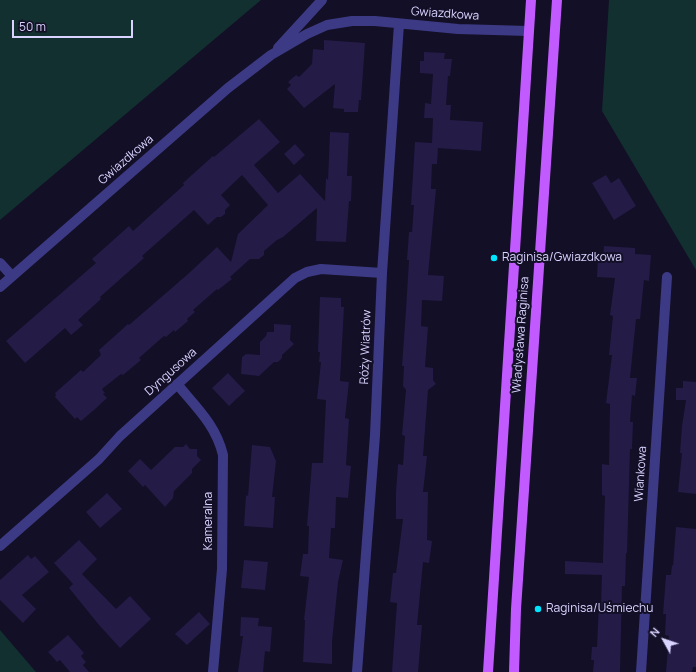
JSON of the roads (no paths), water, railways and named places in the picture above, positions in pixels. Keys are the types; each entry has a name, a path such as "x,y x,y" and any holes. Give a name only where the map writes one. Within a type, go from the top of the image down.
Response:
{"main road":[{"name":"Władysława Raginisa","path":"488,672 531,0"},
{"name":"Władysława Raginisa","path":"514,672 516,601 557,0"}],"street":[{"name":"Gwiazdkowa","path":"271,55 322,0"},
{"name":"Gwiazdkowa","path":"0,287 228,88 271,55 307,34 327,25 352,21 375,21 458,29 528,31"},
{"name":"Róży Wiatrów","path":"358,672 375,435 382,273 398,24"},
{"path":"0,263 12,276"},
{"name":"Dyngusowa","path":"0,546 99,459 120,436 295,278 307,272 321,269 382,273"},
{"name":"Wiankowa","path":"641,672 667,277"},
{"name":"Kameralna","path":"177,384 213,428 220,441 223,455 222,569 213,672"}],"place":[{"name":"Raginisa/Gwiazdkowa","path":"494,258"},
{"name":"Raginisa/Uśmiechu","path":"538,609"}]}
